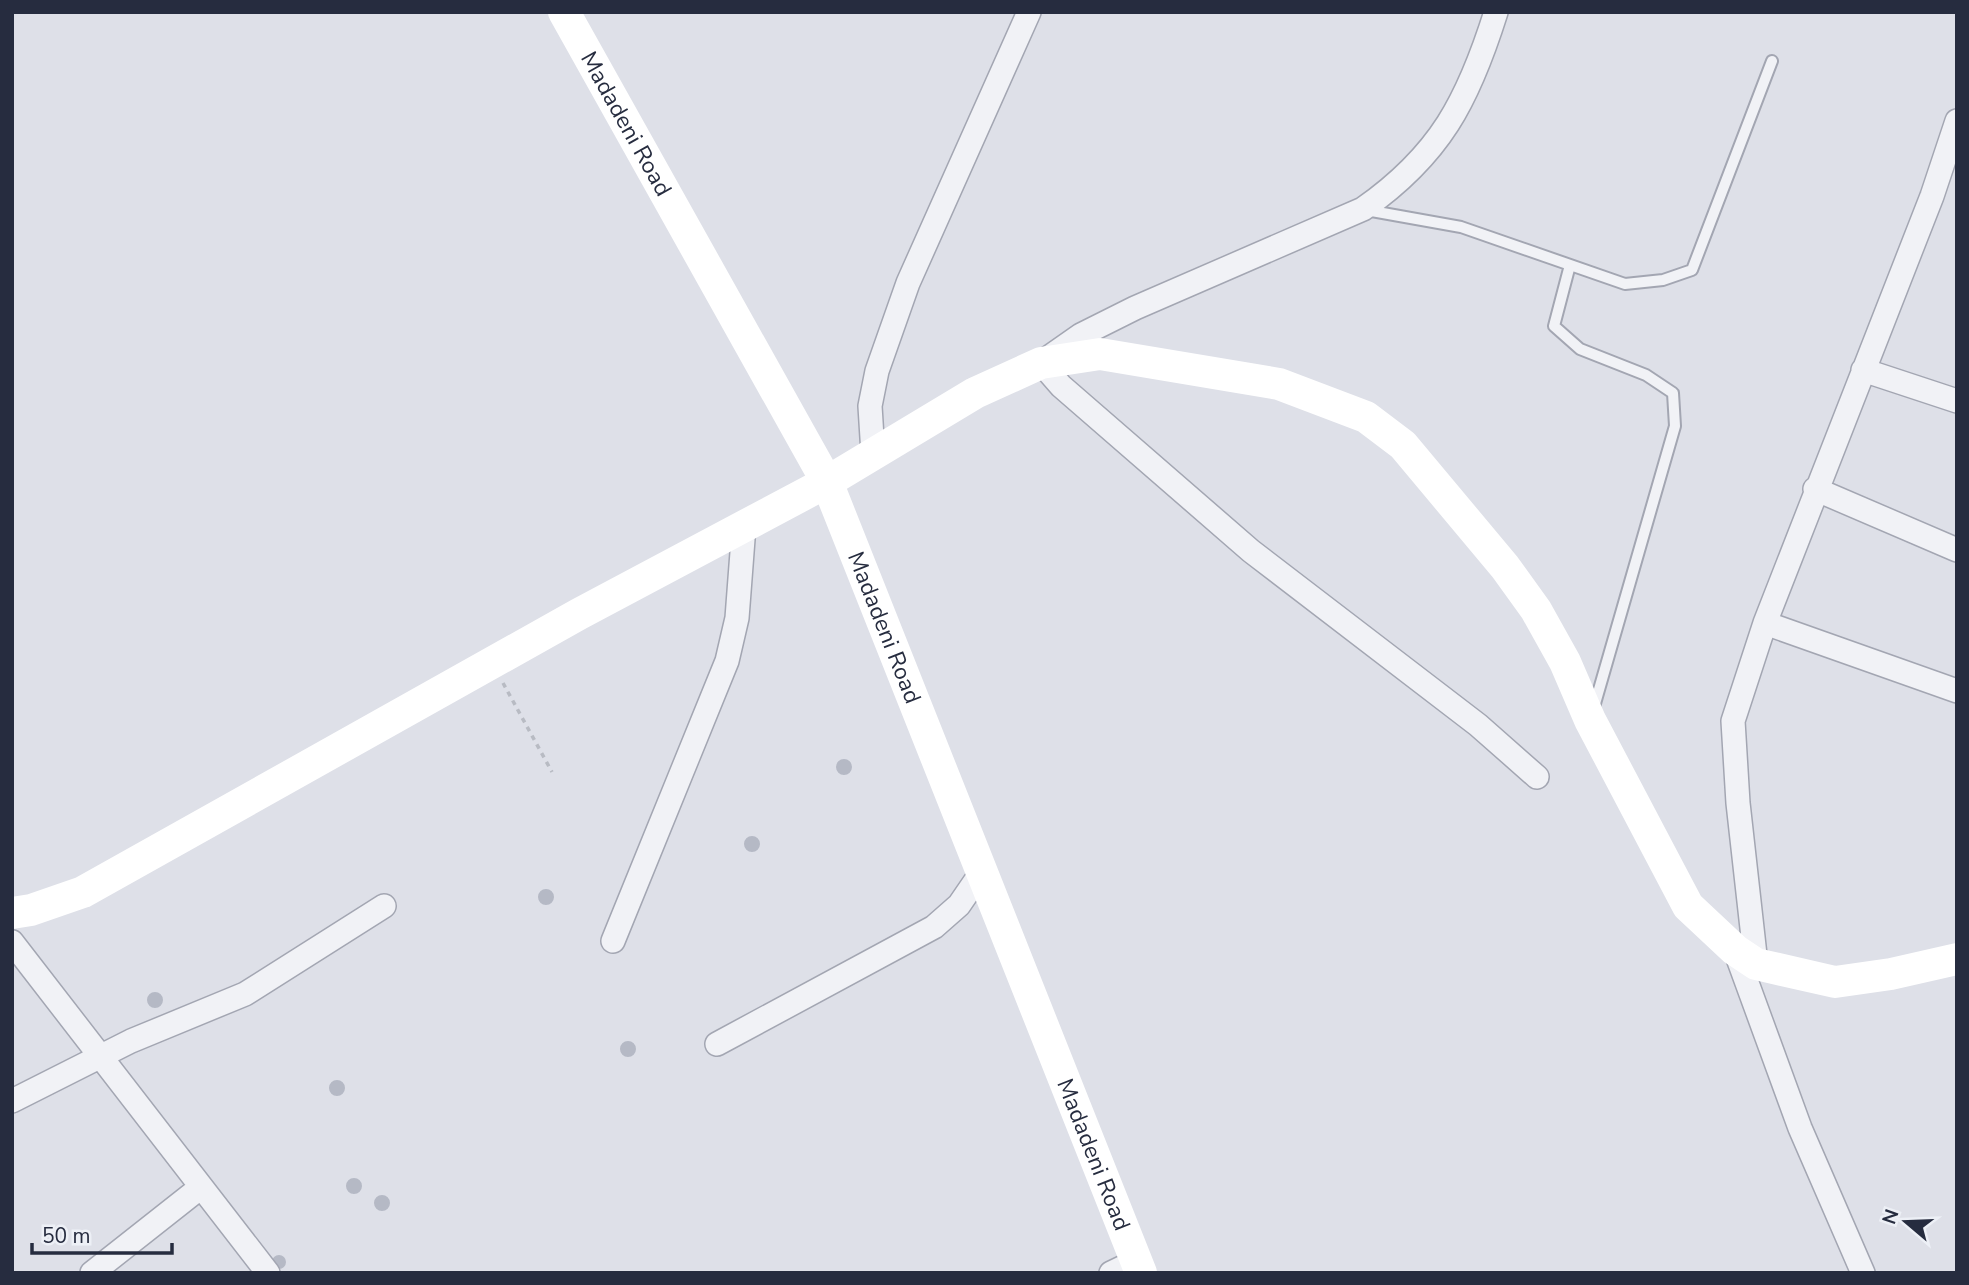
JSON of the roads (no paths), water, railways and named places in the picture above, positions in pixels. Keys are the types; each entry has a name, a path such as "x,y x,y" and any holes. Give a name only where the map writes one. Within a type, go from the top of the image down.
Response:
{"street":[{"name":"Madadeni Road","path":"564,12 827,482 983,870 1130,1269"},
{"path":"873,454 870,406 877,371 908,283 1029,12"},
{"path":"12,913 31,911 83,892 491,663 827,482 975,393 1041,363 1081,335 1135,308 1363,209 1402,181 1432,150 1458,109 1496,12"},
{"path":"1863,1273 1800,1128 1746,957 1733,721 1765,623 1815,489 1932,197 1957,121"},
{"path":"1041,363 1100,354 1150,361 1279,384 1366,417 1403,445 1505,567 1536,610 1565,662 1590,720 1688,906 1746,957 1835,982 1891,974 1957,959"},
{"path":"1041,363 1061,386 1251,551 1478,725 1537,777"},
{"path":"1863,369 1957,401"},
{"path":"1815,489 1957,550"},
{"path":"613,941 727,661 737,618 744,526"},
{"path":"1765,623 1957,691"},
{"path":"718,1044 934,927 959,905 983,870"},
{"path":"12,1101 131,1041 245,994 384,906"},
{"path":"12,942 99,1058 268,1273"},
{"path":"92,1273 201,1187"}],"lane":[{"path":"1363,209 1461,228 1625,284 1664,280 1692,270 1772,61"},
{"path":"1570,265 1554,326 1580,349 1646,375 1673,393 1675,426 1590,720"}]}
